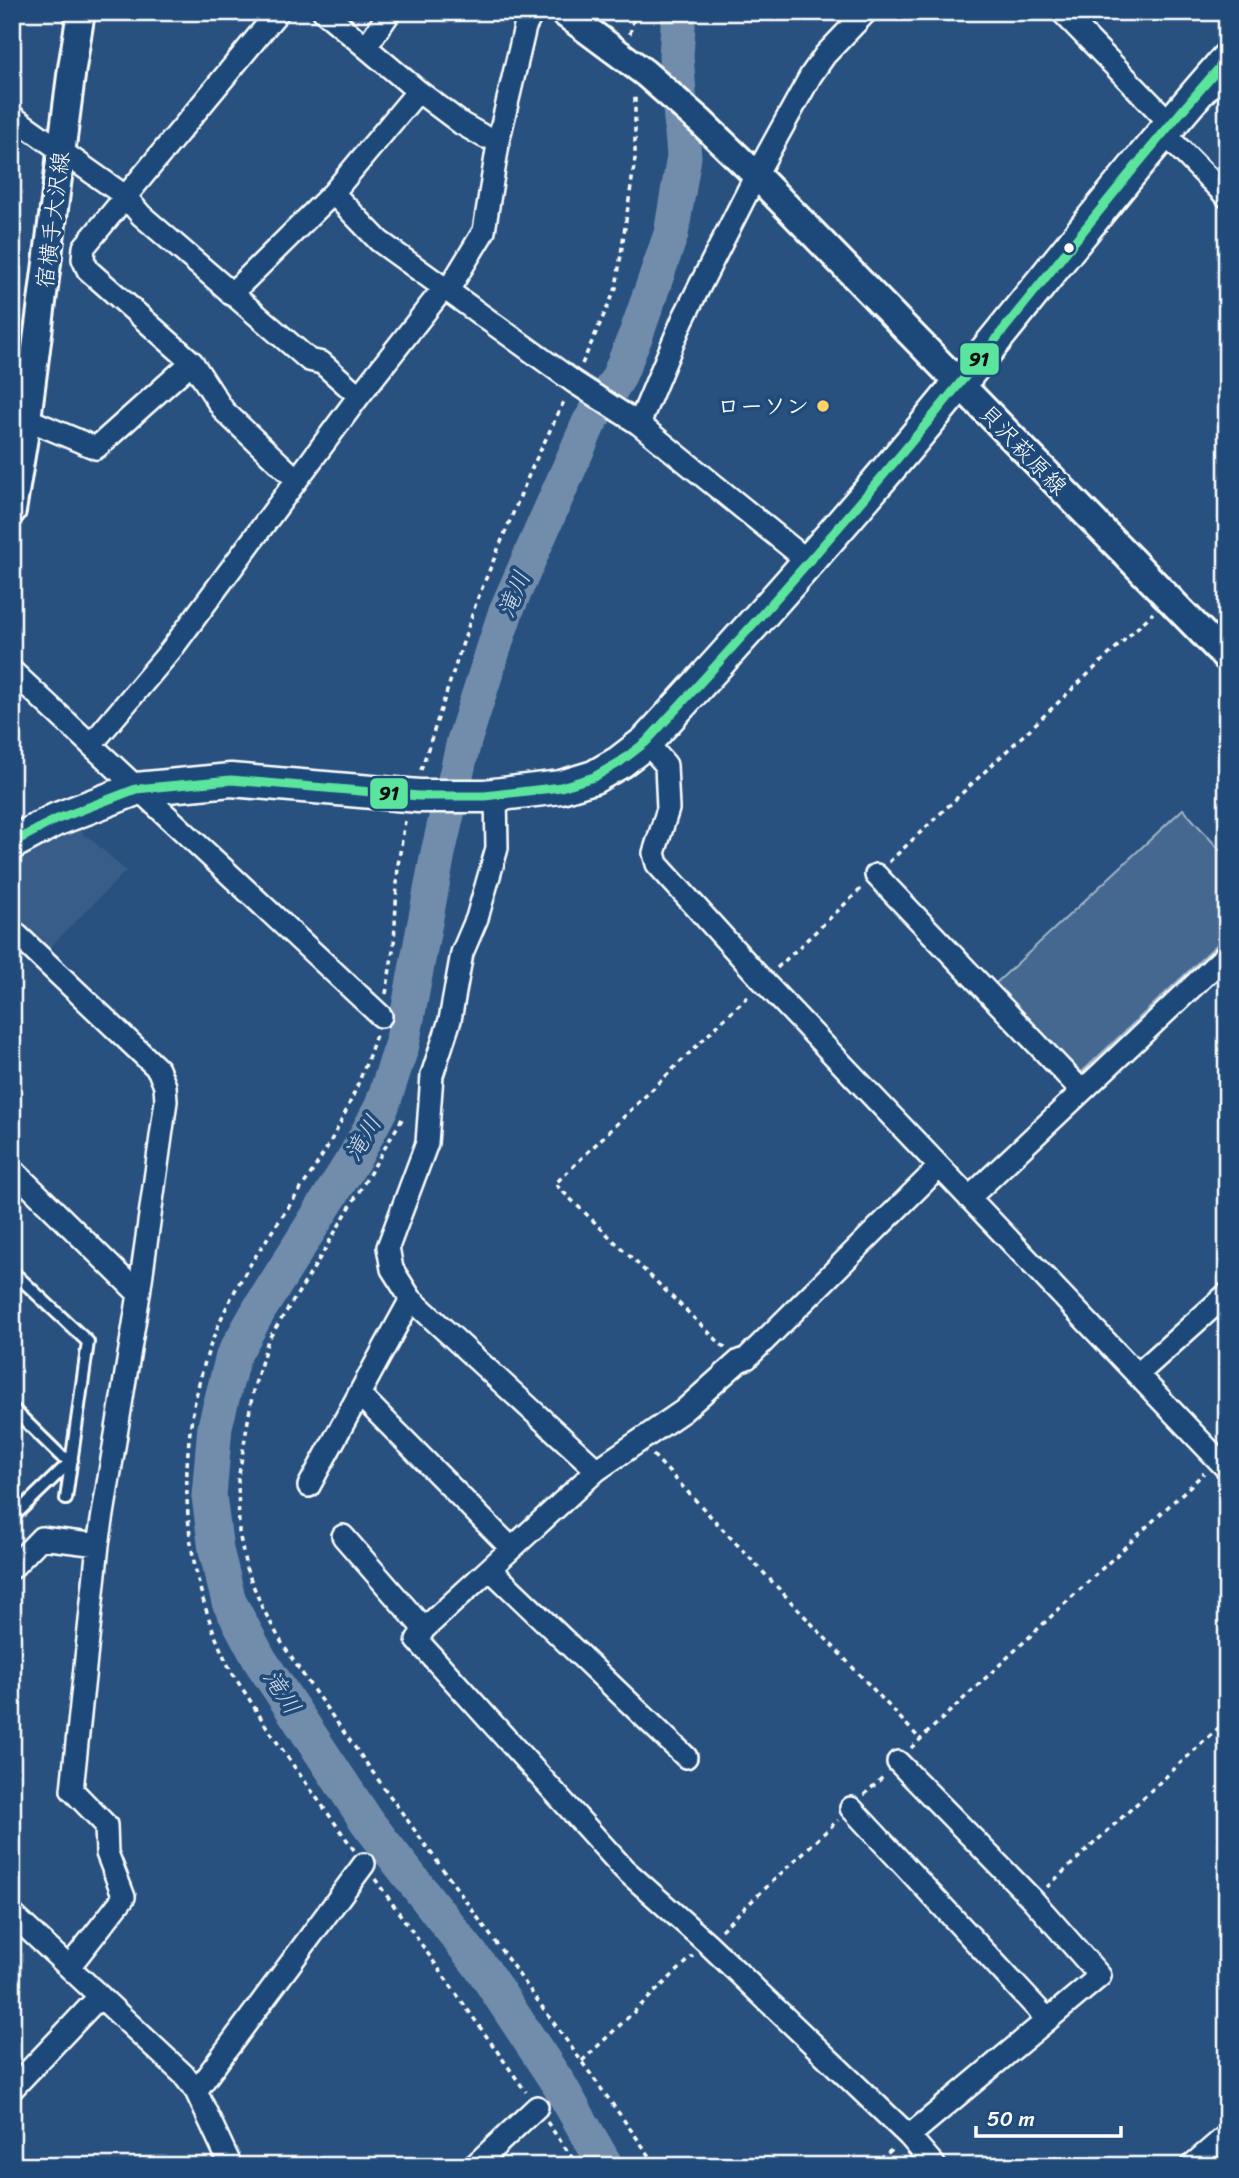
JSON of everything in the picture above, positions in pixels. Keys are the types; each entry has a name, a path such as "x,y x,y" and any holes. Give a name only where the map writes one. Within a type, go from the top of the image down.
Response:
{"main road":[{"path":"12,843 55,820 136,789 231,780 416,796 491,795 561,787 594,777 620,762 646,742 809,562 959,385 1166,127 1227,59"}],"street":[{"name":"宿横手大沢線","path":"12,512 20,416 81,12"},
{"path":"278,12 83,247 83,260 88,271 192,362 223,411 297,480"},
{"path":"324,12 418,91 462,124 485,137 499,138"},
{"path":"366,47 390,12"},
{"path":"91,746 171,650 359,396 445,290 484,231 499,138 525,27 533,12"},
{"path":"563,12 636,67"},
{"path":"635,421 756,175 818,65 866,12"},
{"path":"1062,12 1227,197"},
{"name":"貝沢萩原線","path":"636,67 701,122 756,175 1227,658"},
{"path":"231,294 333,193 418,91"},
{"path":"12,116 125,196 141,215 231,294 309,360 322,363 359,396"},
{"path":"333,193 379,242 577,384 635,421 809,562"},
{"path":"20,416 96,448 192,362"},
{"path":"12,671 381,1016"},
{"path":"646,742 666,765 668,809 654,853 657,864 763,981 1227,1469"},
{"path":"491,795 497,848 477,918 462,953 450,1020 432,1075 427,1143 388,1247 391,1269 411,1299 597,1470"},
{"path":"876,875 1082,1091"},
{"path":"12,929 158,1069 165,1086 166,1101 139,1294 98,1545 72,1790 106,1825 107,1853 124,1897 69,1967"},
{"path":"970,1198 1227,954"},
{"path":"935,2166 909,2136 624,1869 417,1640 424,1629 490,1569 510,1547 597,1470 683,1411 739,1361 747,1358 939,1167"},
{"path":"12,1169 139,1294"},
{"path":"1138,1374 1227,1294"},
{"path":"309,1486 411,1299"},
{"path":"359,1394 510,1547"},
{"path":"343,1536 424,1629"},
{"path":"12,1568 41,1538 98,1545"},
{"path":"490,1569 686,1757"},
{"path":"898,1762 1033,1900 1100,1976 909,2136"},
{"path":"851,1808 1047,2019"},
{"path":"196,2091 364,1864"},
{"path":"12,1914 183,2074 196,2091 231,2166"},
{"path":"12,2089 100,1996"},
{"path":"474,2166 537,2107"},
{"path":"1191,2166 1227,2135"}],"lane":[{"path":"12,1271 89,1342 66,1499"},
{"path":"12,1408 61,1456 72,1460"},
{"path":"12,1518 72,1460"}],"path":[{"path":"578,2166 264,1723 227,1663 204,1606 192,1556 186,1476 200,1372 222,1315 241,1280 321,1158 357,1087 381,1016 394,944 403,827 416,796 477,600 531,470 577,384 611,299 618,276 635,159 636,67 630,35 635,12"},
{"path":"739,1361 555,1184 763,981 1168,598"},
{"path":"402,1119 268,1340 253,1391 238,1480 239,1532 246,1568 267,1616 312,1688 657,2166"},
{"path":"639,1439 919,1739"},
{"path":"1033,1900 1227,1720"},
{"path":"872,2166 909,2136"}],"shaded area":[{"path":"1183,809 1227,858 1227,935 1083,1071 1078,1072 995,984"},
{"path":"79,824 84,836 90,838 126,871 49,948 12,916 12,862"}],"waterway":[{"name":"滝川","path":"606,2166 560,2086 484,1971 368,1823 260,1660 229,1602 216,1550 209,1496 215,1426 233,1356 356,1155 382,1106 402,1045 438,853 464,741 506,611 589,423 618,378 671,234 684,157 676,56 679,12"}],"transit line":[{"name":"91","path":"12,843 55,820 136,789 231,780 419,796 485,796 561,787 594,777 620,762 646,742 845,520 1227,59"}],"place":[{"name":"ローソン","path":"823,406"}]}
